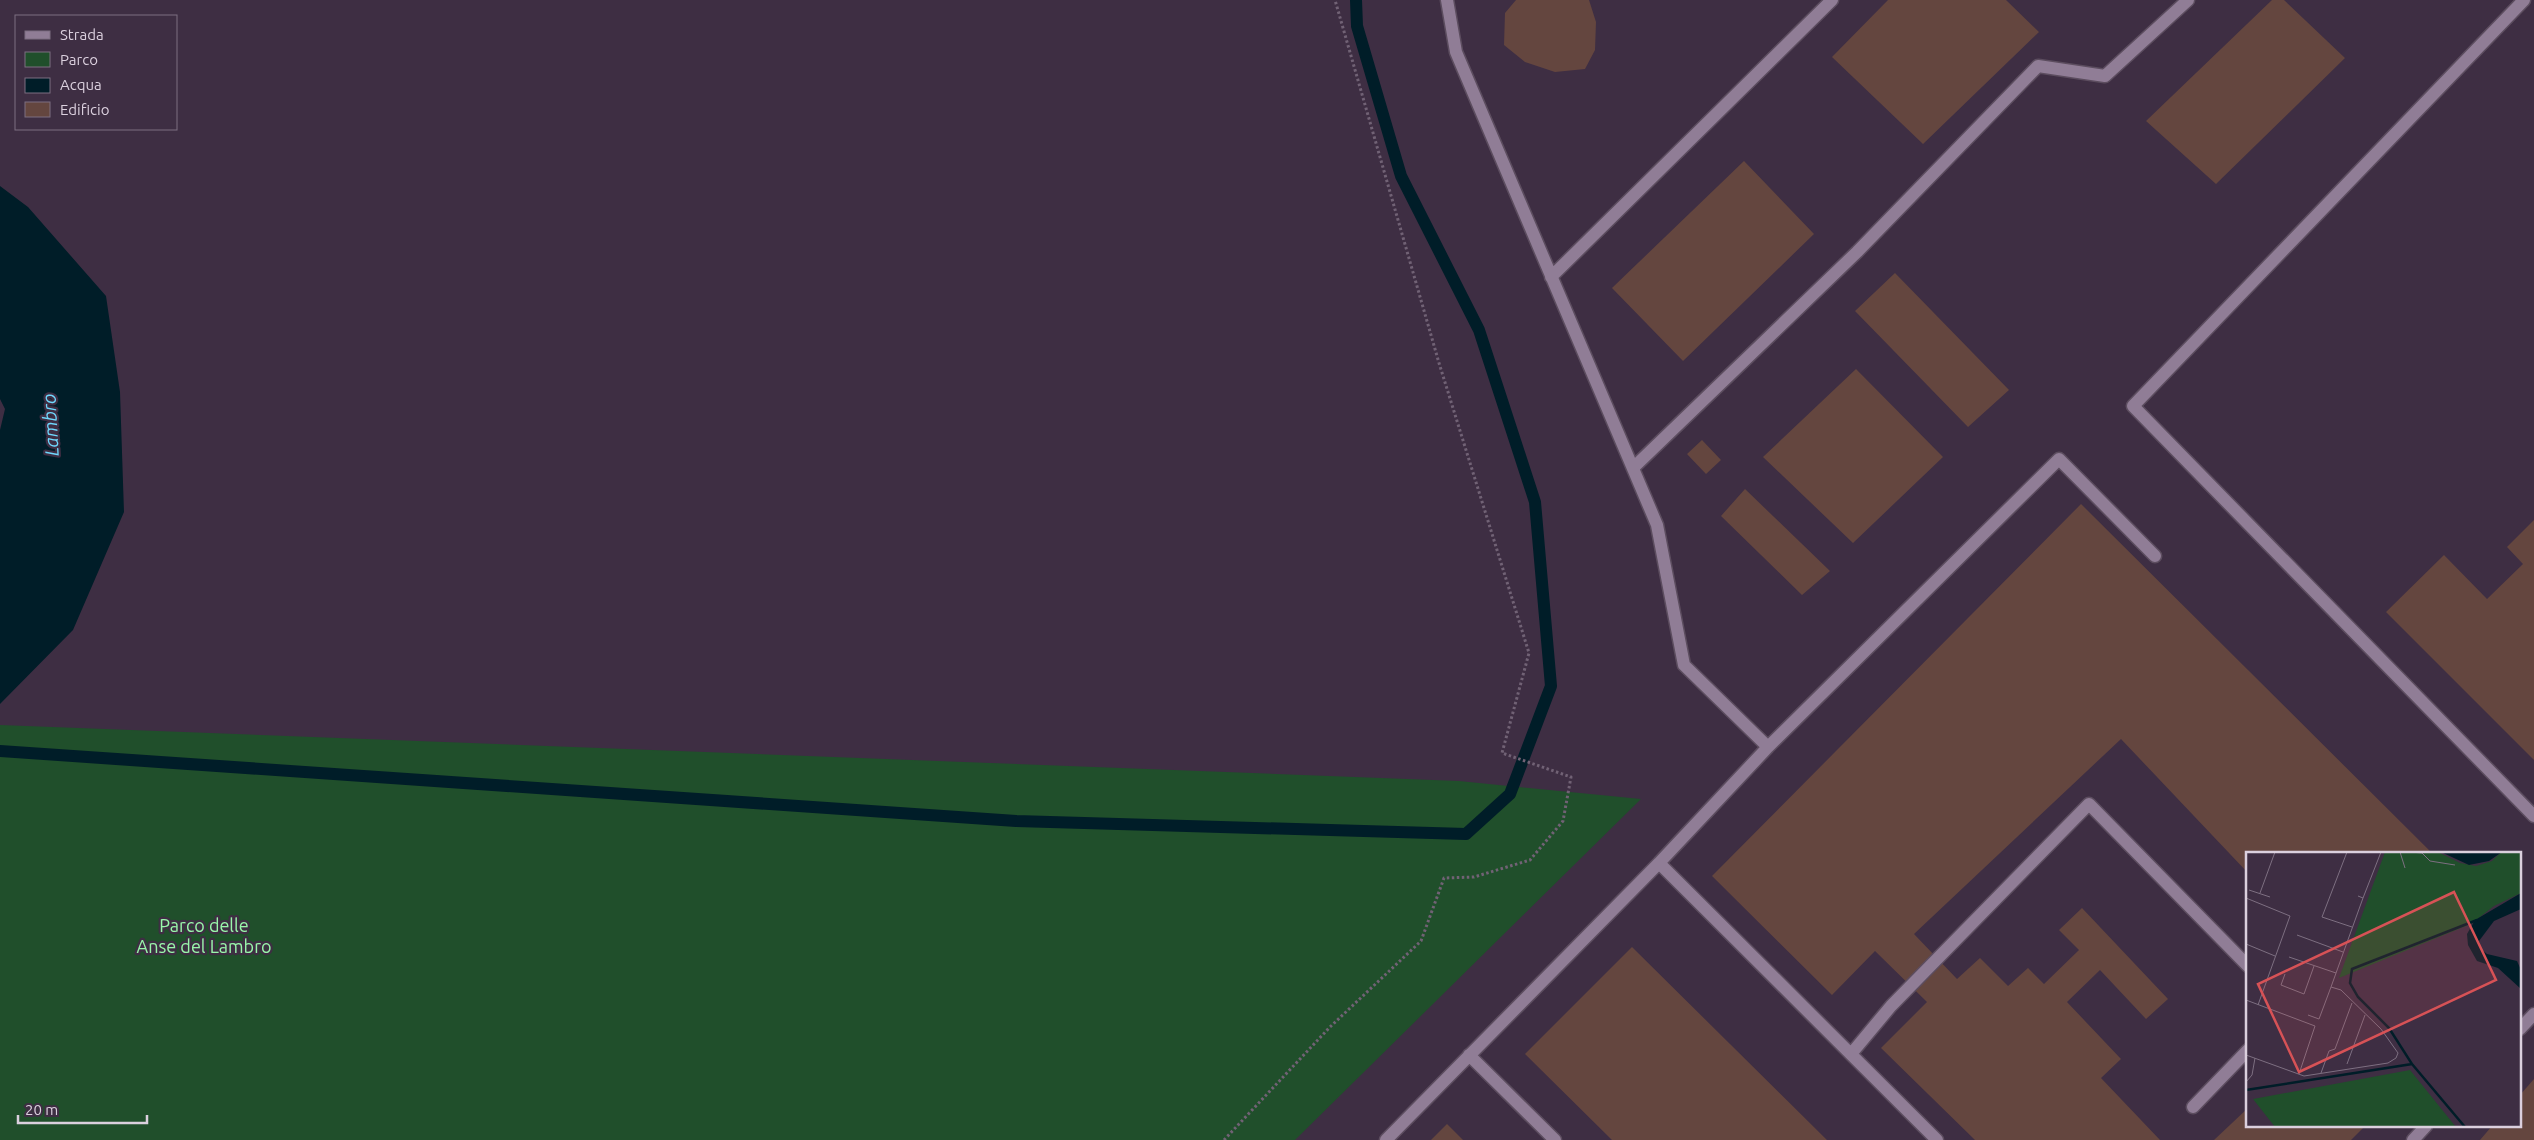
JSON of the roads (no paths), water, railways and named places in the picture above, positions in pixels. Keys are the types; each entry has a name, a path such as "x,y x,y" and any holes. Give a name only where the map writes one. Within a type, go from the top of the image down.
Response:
{"lane":[{"path":"1447,0 1456,52 1657,525 1684,665 1768,747"},
{"path":"1551,277 1832,0"},
{"path":"1633,468 1857,252 2038,66 2105,76 2188,0"},
{"path":"2524,0 2132,406 2534,816"},
{"path":"1386,1140 1658,864 1768,747 2059,459 2155,556"},
{"path":"1851,1054 1891,1006 2089,804 2246,964"},
{"path":"1658,864 1937,1140"},
{"path":"2522,1027 2534,1014"},
{"path":"2193,1107 2246,1052"},
{"path":"1469,1055 1555,1140"},
{"path":"2412,1140 2424,1128"}],"water":[{"name":"Lambro","path":"0,186 28,207 106,296 120,392 124,512 73,630 0,704 0,430 5,409 0,399"}],"waterway":[{"path":"0,751 1016,821 1466,834 1510,794 1551,686 1535,502 1479,330 1401,176 1357,26 1356,0"}],"park label":[{"name":"Parco delle Anse del Lambro","path":"204,936"}]}
